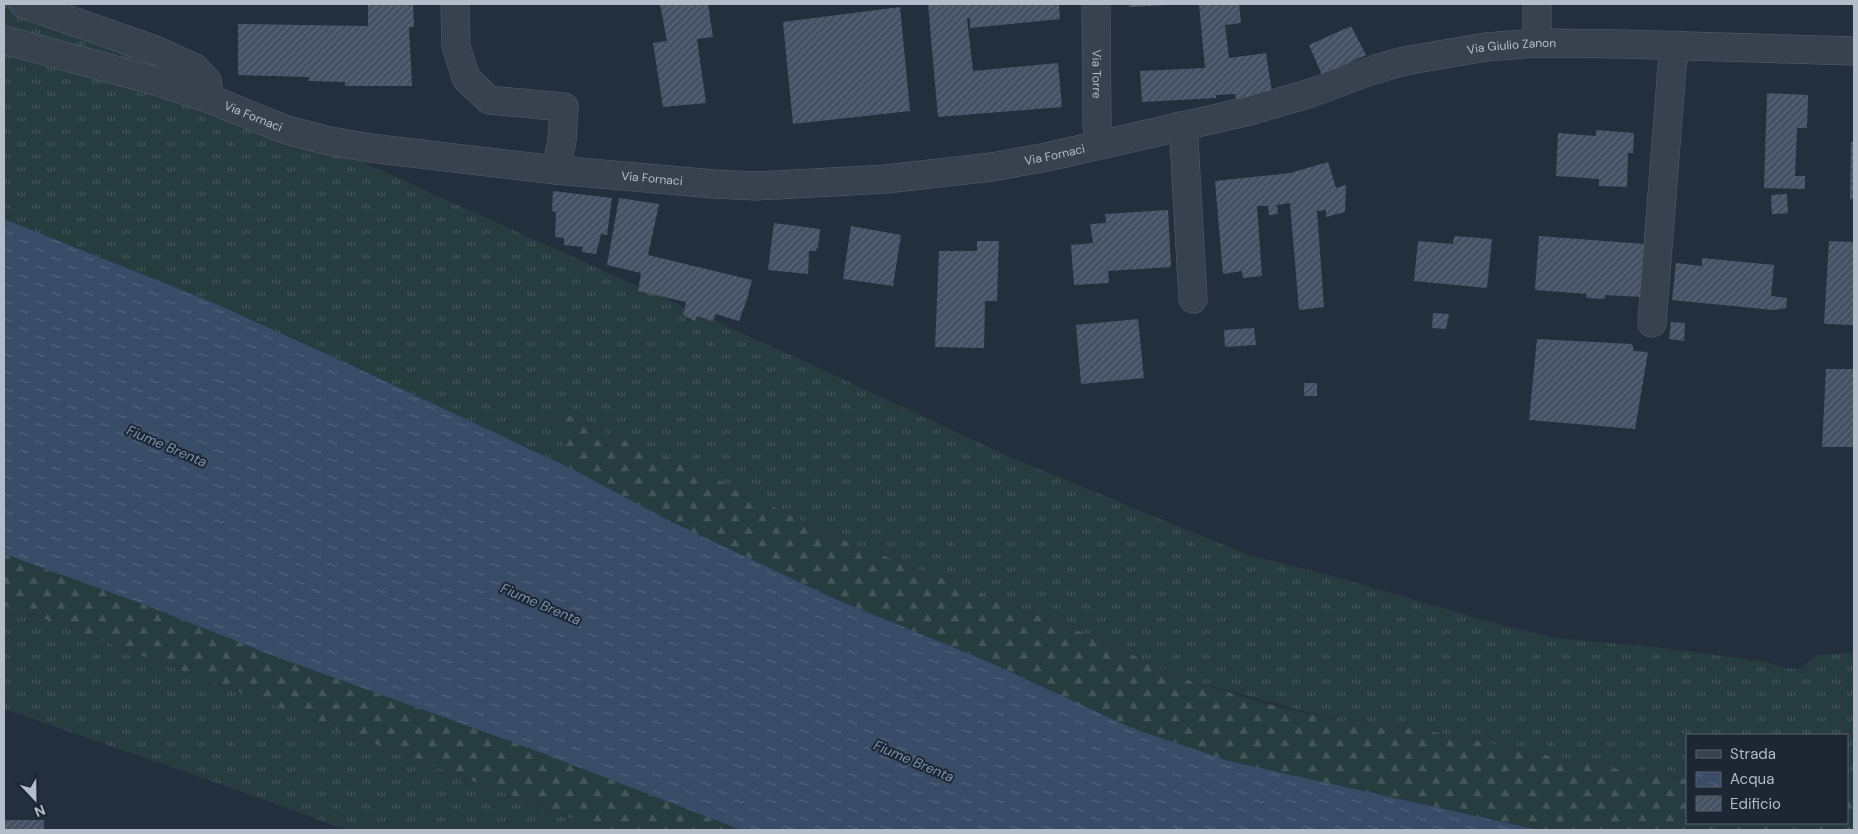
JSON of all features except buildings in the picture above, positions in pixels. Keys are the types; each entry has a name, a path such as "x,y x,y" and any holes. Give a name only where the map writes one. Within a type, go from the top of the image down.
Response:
{"street":[{"name":"Via Fornaci","path":"24,4 155,50 195,68 207,81 210,99"},
{"path":"455,4 456,46 466,78 489,100 564,107 562,140 556,170"},
{"name":"Via Torre","path":"1096,4 1098,125 1101,144"},
{"path":"1537,4 1537,43"},
{"name":"Via Fornaci","path":"4,40 156,81 210,99 284,129 324,140 370,148 556,170 714,184 756,186 824,184 886,180 992,166 1047,158 1101,144"},
{"name":"Via Giulio Zanon","path":"1101,144 1267,106 1404,61 1486,46 1537,43 1854,50"},
{"path":"1652,323 1676,45"},
{"path":"1180,126 1184,140 1193,299"}],"green space":[{"path":"4,4 24,4 108,32 329,147 793,356 1010,457 1248,555 1322,573 1505,626 1556,638 1655,647 1766,662 1786,668 1800,669 1816,655 1854,653 1854,784 1848,784 1848,734 1686,734 1686,779 1603,767 1419,729 1348,723 1188,680 1086,634 830,535 741,491 556,410 570,468 209,301 4,219"},
{"path":"556,410 733,487 830,535 1086,634 1188,680 1268,704 1348,723 1419,729 1603,767 1686,779 1686,824 1848,824 1848,784 1854,784 1854,830 1538,830 1229,761 1134,729 982,659 835,599 674,523 570,468"},
{"path":"4,554 140,603 271,655 534,750 741,830 603,830 4,605"},
{"path":"4,605 603,830 347,830 4,709"}],"water":[{"name":"Fiume Brenta","path":"4,219 209,301 340,360 570,468 674,523 835,599 982,659 1134,729 1229,761 1538,830 741,830 534,750 271,655 140,603 4,554"}]}
